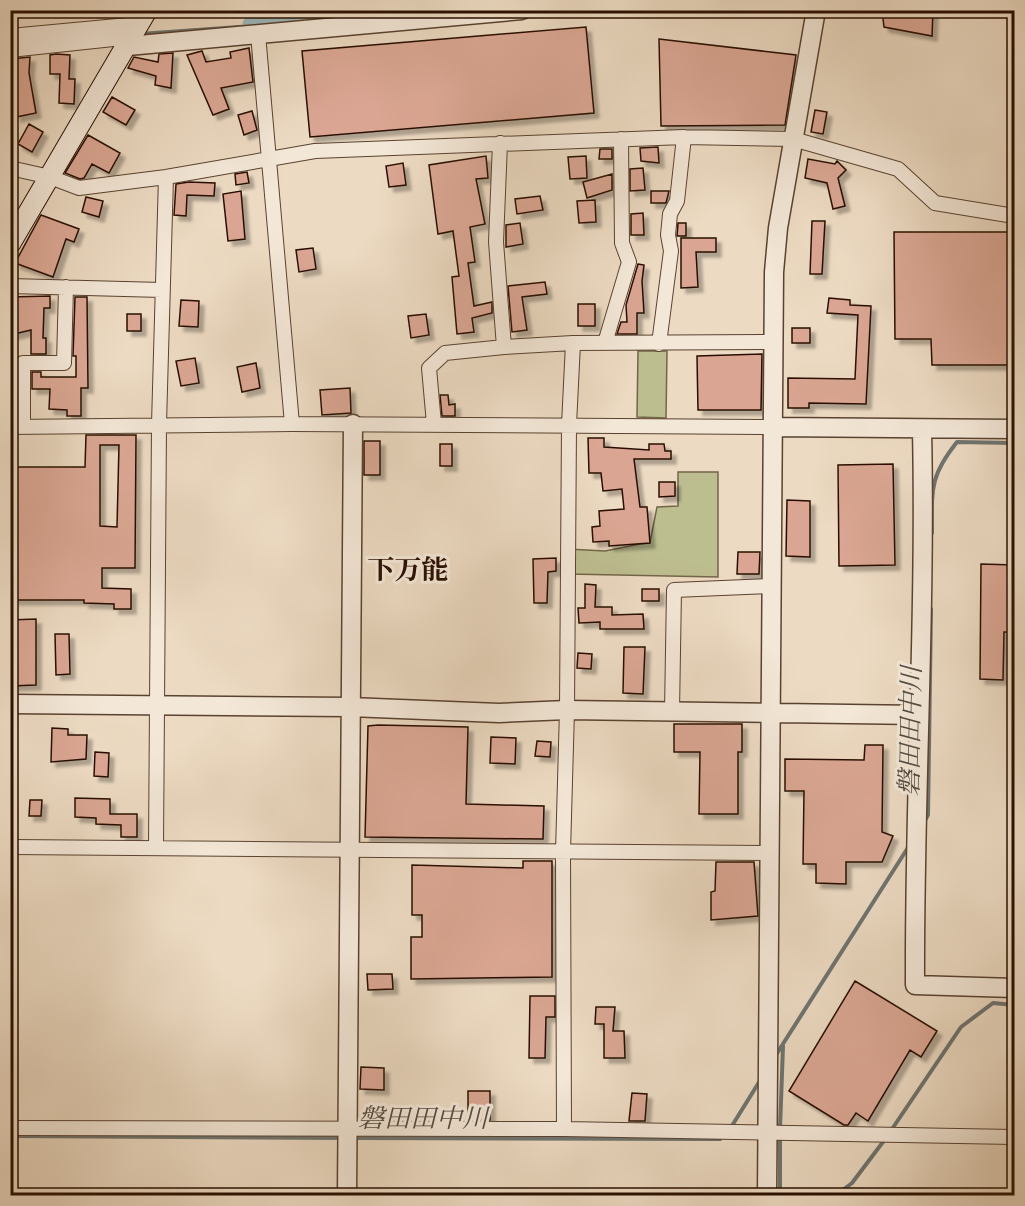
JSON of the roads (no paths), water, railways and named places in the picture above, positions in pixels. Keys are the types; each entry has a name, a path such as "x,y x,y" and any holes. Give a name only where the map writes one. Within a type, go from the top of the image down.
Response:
{"main road":[{"path":"10,244 137,29"}],"street":[{"path":"10,36 137,29 258,34 522,10"},
{"path":"767,1196 773,342 777,228 816,10"},
{"path":"10,50 137,29"},
{"path":"258,34 271,159 292,424"},
{"path":"659,344 671,252 668,235 670,214 677,201 684,137"},
{"path":"10,168 50,177 79,188 166,177 315,151 684,137 793,139 898,170 934,203 1014,216"},
{"path":"604,344 629,262 622,243 621,139"},
{"path":"501,144 496,242 504,347"},
{"path":"156,847 159,424 166,177"},
{"path":"10,286 162,290"},
{"path":"66,288 64,363 23,363 17,426 434,424 1014,429"},
{"path":"434,424 429,368 446,353 573,343 773,342"},
{"path":"564,1129 563,852 567,710 569,425 573,343"},
{"path":"347,1196 353,424"},
{"path":"922,429 920,715 914,855 915,985 1014,988"},
{"path":"672,712 674,590 771,586"},
{"path":"10,704 350,707 499,713 567,710 770,711 920,715"},
{"path":"10,847 349,848 769,854"},
{"path":"10,1128 564,1129 1014,1137"}],"waterway":[{"path":"140,34 253,26 253,10"},
{"path":"320,10 320,19"},
{"path":"253,26 392,13"},
{"name":"磐田田中川","path":"932,533 934,484 941,465 957,442 1014,443"},
{"name":"磐田田中川","path":"924,822 928,815 931,609"},
{"name":"磐田田中川","path":"774,1058 909,846"},
{"path":"890,1132 961,1027 993,1003 1014,1005"},
{"name":"磐田田中川","path":"780,1129 783,1046"},
{"name":"磐田田中川","path":"730,1129 761,1079"},
{"name":"磐田田中川","path":"10,1136 343,1138"},
{"name":"磐田田中川","path":"353,1138 720,1139 723,1136"},
{"name":"磐田田中川","path":"780,1136 780,1196"},
{"path":"835,1196 852,1183 886,1138"}],"district":[{"name":"下万能","path":"408,570"}]}
